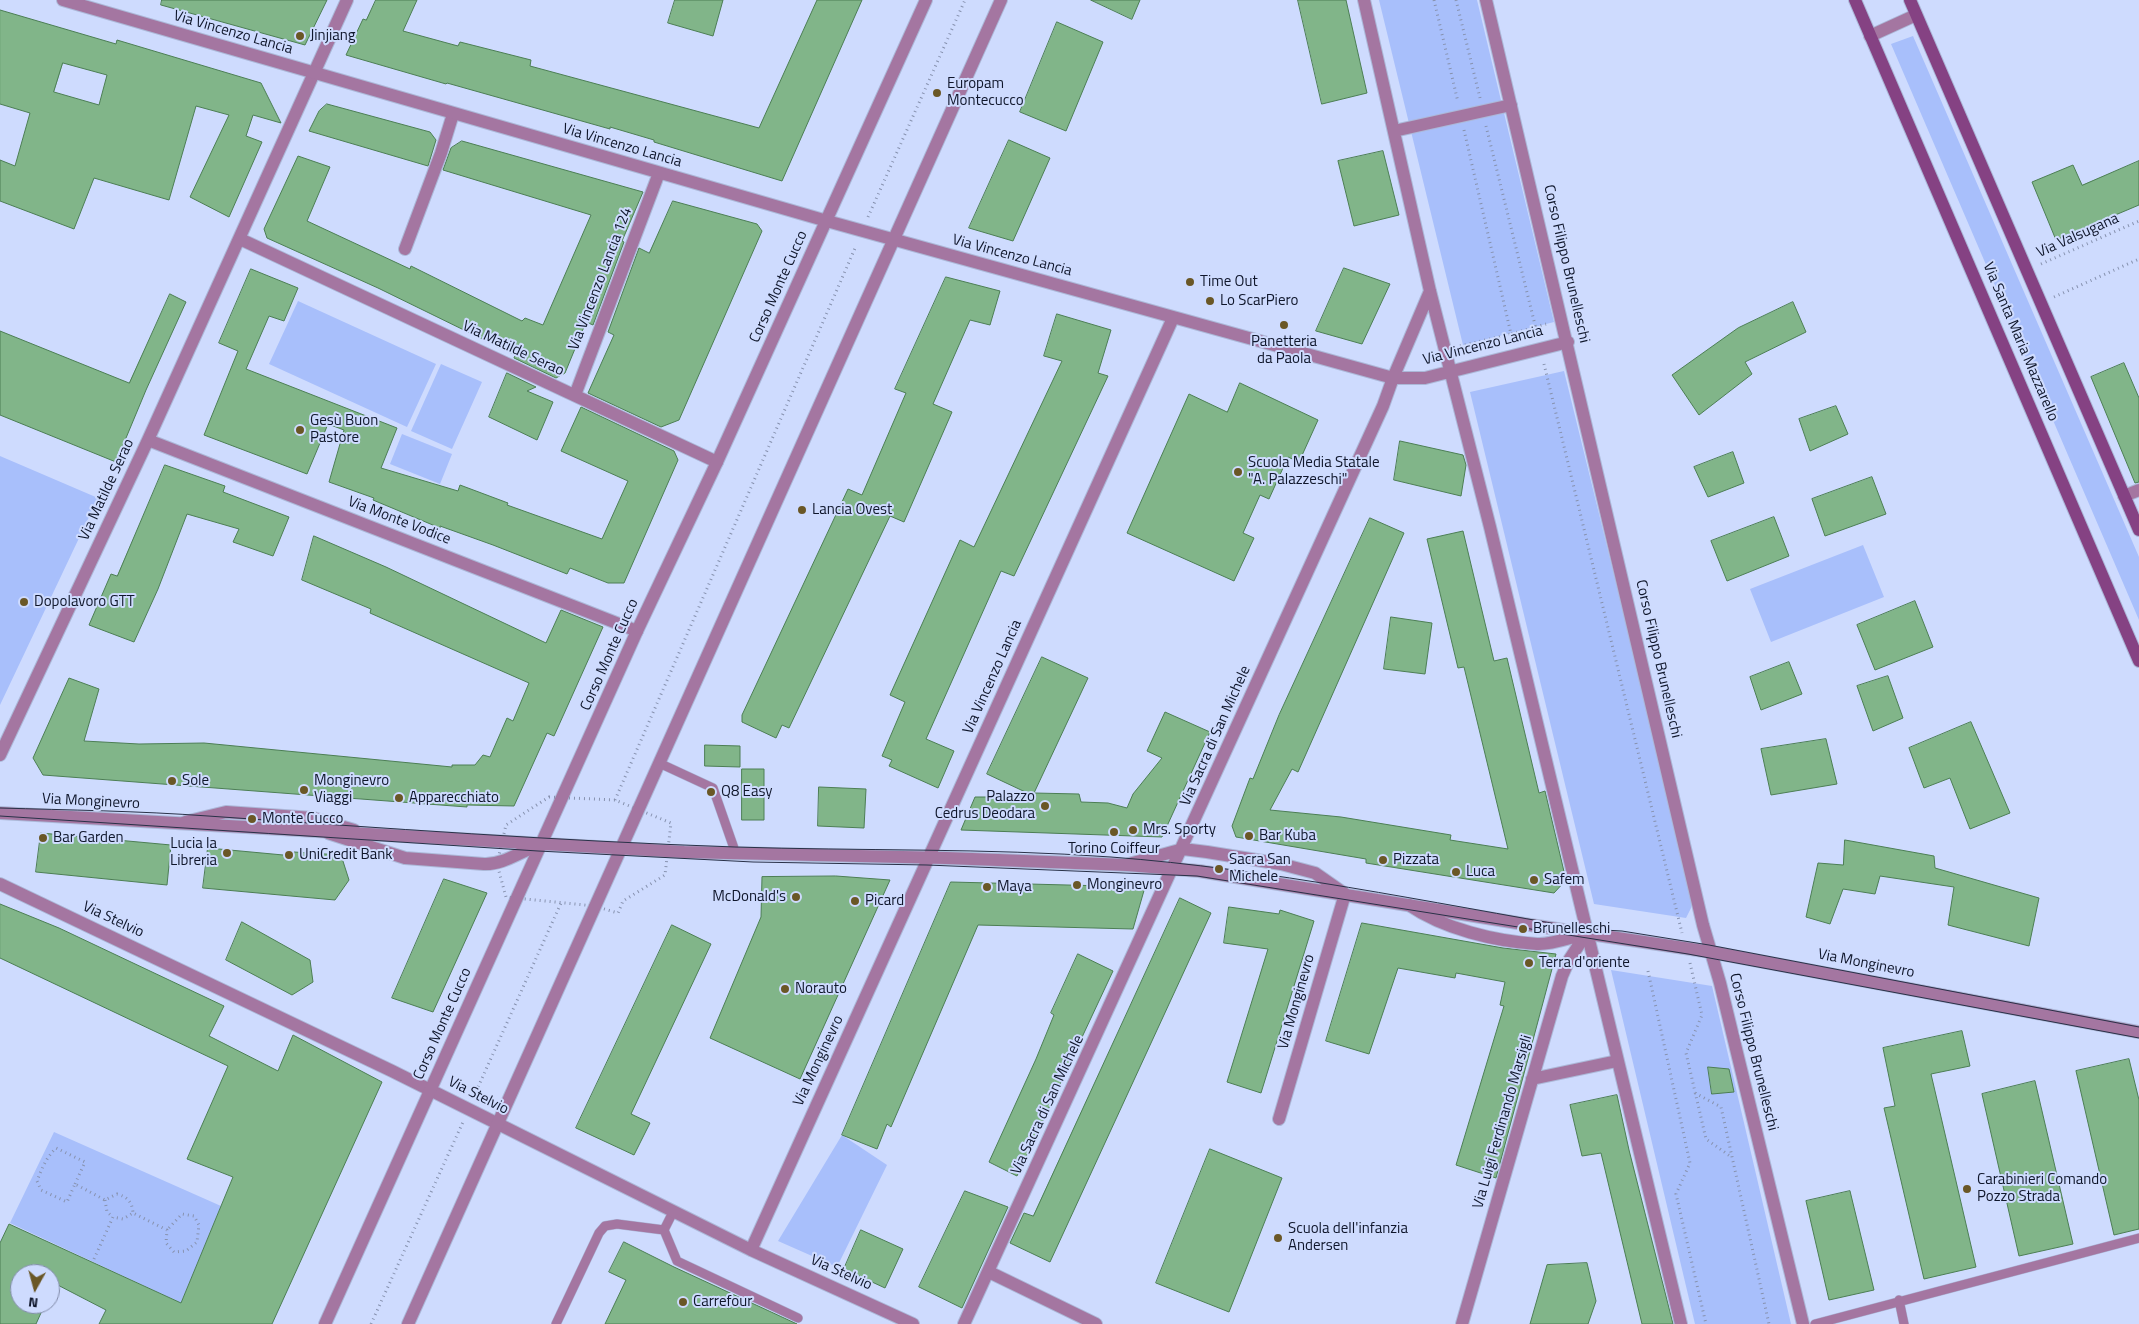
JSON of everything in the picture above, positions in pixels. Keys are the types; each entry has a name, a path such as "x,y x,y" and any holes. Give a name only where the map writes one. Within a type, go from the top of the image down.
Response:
{"main road":[{"name":"Via Santa Maria Mazzarello","path":"1855,0 2139,660"},
{"path":"1910,0 2139,530"}],"street":[{"name":"Via Vincenzo Lancia","path":"63,0 87,4 312,73 862,231 1393,378 1425,378 1568,342"},
{"name":"Via Matilde Serao","path":"0,755 148,440 240,239 312,73 347,0"},
{"name":"Corso Monte Cucco","path":"325,1324 637,631 717,462 926,0"},
{"path":"408,1324 1001,0"},
{"path":"1364,0 1430,291 1446,349 1680,1324"},
{"name":"Corso Filippo Brunelleschi","path":"1486,0 1711,952 1802,1324"},
{"path":"1870,36 1916,15"},
{"path":"1394,131 1511,105"},
{"path":"406,249 453,114"},
{"name":"Via Vincenzo Lancia 124","path":"574,395 659,173"},
{"name":"Via Matilde Serao","path":"240,239 717,462"},
{"name":"Via Sacra di San Michele","path":"964,1324 990,1272 1383,406 1430,291"},
{"name":"Via Vincenzo Lancia","path":"930,858 1173,318"},
{"name":"Via Monte Vodice","path":"148,440 637,631"},
{"path":"2124,496 2139,490"},
{"name":"Via Monginevro","path":"181,823 226,812 313,818 371,834"},
{"name":"Via Monginevro","path":"0,813 668,851 930,858 1174,868 1217,873 1586,934 1711,952 2139,1032"},
{"name":"Via Monginevro","path":"323,832 404,858 497,864 524,850 542,844"},
{"name":"Via Monginevro","path":"1127,865 1183,849 1281,864 1315,873 1345,894"},
{"name":"Via Monginevro","path":"750,1250 930,858"},
{"name":"Via Stelvio","path":"0,884 431,1090 750,1250 913,1324"},
{"name":"Via Monginevro","path":"1279,1119 1345,894"},
{"name":"Via Monginevro","path":"1409,905 1420,913 1461,932 1538,945 1586,934"},
{"name":"Via Luigi Ferdinando Marsigli","path":"1462,1324 1562,976 1569,960 1586,934"},
{"path":"1532,1079 1617,1061"},
{"path":"990,1272 1096,1324"}],"lane":[{"path":"659,763 713,788 736,854"},
{"path":"673,1212 664,1230 677,1261 798,1318"},
{"path":"556,1324 599,1233 605,1226 617,1224 664,1230"},
{"path":"1815,1324 1899,1300 2139,1238"},
{"path":"1899,1300 1904,1324"}],"path":[{"path":"615,800 862,231 965,0"},
{"path":"1434,0 1510,334"},
{"path":"1456,0 1702,1015 1686,1053 1694,1093 1706,1139 1730,1156"},
{"name":"Via Valsugana","path":"2026,271 2139,221"},
{"path":"2040,304 2139,259"},
{"path":"1446,349 1562,320"},
{"path":"549,797 615,800 671,823 665,875 624,901 618,913 594,906 506,897 497,864 506,825 549,797"},
{"path":"1648,972 1690,1162 1676,1194 1706,1324"},
{"path":"1694,1093 1721,1107 1730,1156 1769,1324"},
{"path":"56,1148 85,1162 75,1184 67,1202 41,1190 37,1181 41,1169 56,1148"},
{"path":"75,1184 105,1200"},
{"path":"105,1200 117,1194 126,1196 132,1204 133,1213"},
{"path":"105,1200 107,1212 113,1217 122,1219 133,1213"},
{"path":"133,1213 167,1230"},
{"path":"182,1214 194,1216 199,1225 197,1242 186,1251 174,1252 166,1243 167,1230 182,1214"},
{"path":"94,1259 113,1217"}],"shaded area":[{"path":"1379,0 1477,0 1554,322 1463,345"},
{"path":"1913,36 2139,557 2139,620 1891,44"},
{"path":"298,301 436,364 407,427 269,364"},
{"path":"441,364 482,382 452,449 411,431"},
{"path":"1564,371 1693,897 1691,908 1686,918 1594,904 1470,392"},
{"path":"402,434 452,454 440,484 390,464"},
{"name":"Dopolavoro GTT","path":"0,456 98,498 0,705"},
{"path":"1863,545 1884,597 1771,642 1750,589"},
{"path":"1611,970 1712,986 1791,1324 1695,1324"},
{"path":"54,1132 221,1206 181,1303 10,1223"},
{"path":"842,1135 887,1165 837,1267 778,1241"}],"building":[{"path":"162,0 327,0 305,45 161,5"},
{"path":"376,0 417,0 403,31 458,46 460,42 531,60 530,66 759,128 817,0 862,0 782,181 610,127 610,129 346,55 363,19 366,20"},
{"path":"675,0 723,0 713,36 668,23"},
{"path":"1091,0 1140,0 1132,19"},
{"path":"1298,0 1346,0 1367,93 1322,104"},
{"path":"0,10 116,44 117,40 261,83 281,123 253,115 246,136 262,142 229,217 190,197 229,115 196,106 169,200 94,178 74,229 0,201 0,160 15,166 30,113 0,104","holes":["63,63 107,75 99,105 54,92"]},
{"path":"1057,22 1103,42 1066,131 1020,112"},
{"path":"327,104 430,132 436,140 428,166 309,131 319,111"},
{"path":"1009,140 1050,158 1013,241 969,228"},
{"path":"462,141 643,192 622,241 624,242 593,325 586,322 565,373 556,378 514,358 515,355 378,288 267,238 264,229 298,156 330,167 307,221 410,269 411,266 522,321 525,318 543,325 591,215 443,170 451,148"},
{"path":"1383,151 1399,215 1354,226 1338,161"},
{"path":"2139,161 2139,205 2056,240 2032,182 2073,165 2082,185"},
{"path":"673,201 757,224 762,231 679,420 661,427 588,393 614,335 608,332 639,248 649,253"},
{"path":"1344,268 1390,284 1362,344 1316,331"},
{"path":"251,269 298,288 284,321 269,316 246,369 397,428 381,468 458,491 460,485 508,503 507,505 602,539 628,481 561,451 581,407 674,451 678,460 624,583 608,583 570,568 567,574 493,545 440,526 440,528 373,500 374,498 329,482 344,430 328,424 307,474 204,435 238,351 219,343"},
{"path":"946,277 1000,291 990,325 970,320 933,404 952,412 904,522 890,516 789,728 782,725 776,738 742,722 742,715 848,489 862,495 906,393 895,389"},
{"path":"170,294 186,302 116,462 0,415 0,331 129,383"},
{"path":"1793,302 1806,332 1745,362 1752,374 1699,415 1672,375 1738,328"},
{"path":"1057,314 1111,330 1098,373 1108,376 1014,576 1001,571 926,739 954,751 938,788 889,766 892,760 882,756 905,702 890,695 960,540 974,547 1062,361 1044,356"},
{"path":"2124,363 2139,398 2139,482 2135,483 2091,377"},
{"path":"507,373 536,387 527,391 553,402 537,440 489,417"},
{"path":"1240,383 1318,420 1299,462 1288,457 1269,499 1260,495 1243,533 1254,538 1234,581 1127,533 1189,394 1227,412"},
{"path":"1836,406 1848,434 1810,451 1799,419"},
{"path":"1400,441 1463,455 1466,465 1461,496 1394,480"},
{"path":"1733,452 1744,483 1708,497 1694,467"},
{"path":"165,465 225,486 223,492 289,517 273,556 233,542 239,529 187,514 158,589 134,642 89,625 111,574 117,576"},
{"path":"1872,477 1886,514 1825,536 1812,499"},
{"path":"1774,517 1789,556 1727,581 1711,541"},
{"path":"1370,518 1404,533 1298,772 1292,769 1270,810 1341,817 1451,835 1450,840 1508,849 1464,667 1458,668 1427,539 1463,531 1494,661 1507,658 1539,793 1545,791 1566,880 1554,893 1366,863 1366,859 1236,837 1232,826 1250,778 1253,779 1279,715"},
{"path":"314,536 386,567 546,643 561,610 603,627 554,736 547,733 514,806 467,805 467,807 43,775 33,758 69,678 99,689 84,741 139,744 204,743 452,767 452,765 475,765 483,755 490,757 507,718 513,721 529,683 370,613 371,609 302,580"},
{"path":"1915,601 1933,647 1875,670 1857,625"},
{"path":"1391,617 1432,623 1425,674 1384,669"},
{"path":"1042,657 1088,678 1034,793 1079,794 1081,802 1108,803 1127,808 1133,794 1162,758 1147,751 1165,712 1210,732 1162,837 961,830 975,797 1036,797 987,774"},
{"path":"1789,662 1802,694 1761,710 1750,677"},
{"path":"1888,676 1903,718 1873,731 1857,686"},
{"path":"1971,722 2010,813 1970,829 1950,778 1924,788 1909,748"},
{"path":"1826,739 1837,784 1771,795 1761,749"},
{"path":"705,745 740,746 740,767 705,766"},
{"path":"742,769 764,769 764,820 742,820"},
{"path":"819,787 866,789 864,828 818,826"},
{"path":"41,833 171,845 167,885 36,872"},
{"path":"1845,840 1934,856 1935,868 2039,898 2029,946 1948,925 1954,887 1880,876 1875,894 1843,889 1830,924 1806,917 1818,863 1843,865"},
{"path":"208,848 294,856 294,852 341,855 349,880 335,900 203,888"},
{"name":"Norauto","path":"836,876 890,880 800,1079 710,1038 761,917 762,877"},
{"path":"444,879 487,893 433,1012 392,998"},
{"path":"951,882 1145,887 1133,929 978,925 891,1127 887,1124 877,1149 842,1135"},
{"path":"1180,898 1211,913 1050,1262 1010,1243 1024,1213 1033,1216"},
{"path":"0,904 59,928 224,1006 209,1036 278,1071 293,1035 382,1082 272,1324 99,1324 106,1310 60,1286 60,1264 10,1264 10,1314 40,1314 36,1324 0,1324 0,1243 9,1224 181,1303 233,1177 187,1159 228,1066 0,958"},
{"path":"1229,907 1279,914 1280,910 1314,921 1261,1093 1227,1082 1268,949 1224,943"},
{"path":"242,922 310,960 313,982 292,995 226,960"},
{"path":"1362,923 1503,948 1556,954 1496,1178 1456,1165 1504,1006 1500,1005 1505,982 1456,973 1455,978 1398,968 1369,1054 1326,1041"},
{"path":"672,925 711,944 631,1114 650,1123 634,1155 576,1128"},
{"path":"1078,954 1113,971 1017,1176 989,1162 1036,1059 1054,1015 1051,1013"},
{"path":"1962,1031 1970,1066 1931,1074 1976,1267 1924,1279 1884,1108 1895,1106 1883,1048"},
{"path":"2129,1059 2139,1100 2139,1229 2114,1235 2076,1071"},
{"path":"1708,1067 1729,1069 1734,1092 1712,1094"},
{"path":"2035,1081 2073,1244 2019,1256 1982,1094"},
{"path":"1617,1095 1673,1324 1642,1324 1601,1153 1582,1156 1570,1105"},
{"path":"1210,1149 1282,1178 1229,1312 1156,1283"},
{"path":"965,1191 1008,1207 962,1308 919,1287"},
{"path":"1850,1191 1874,1290 1829,1300 1806,1201"},
{"path":"861,1230 903,1249 885,1288 844,1269"},
{"name":"Carrefour","path":"624,1242 797,1324 605,1324 626,1280 609,1272"},
{"path":"1587,1263 1596,1301 1588,1324 1530,1324 1547,1265"}],"tram line":[{"path":"0,808 182,814 603,841 782,848 1017,852 1171,862 1349,887 1585,929 1622,931 1709,945 2139,1027"},
{"path":"0,816 538,851 753,862 927,865 1197,876 1688,954 2139,1038"}],"place":[{"name":"Jinjiang","path":"300,36"},
{"name":"Europam Montecucco","path":"937,93"},
{"name":"Time Out","path":"1190,282"},
{"name":"Lo ScarPiero","path":"1210,301"},
{"name":"Panetteria da Paola","path":"1284,325"},
{"name":"Gesù Buon Pastore","path":"300,430"},
{"name":"Scuola Media Statale \"A. Palazzeschi\"","path":"1238,472"},
{"name":"Lancia Ovest","path":"802,510"},
{"name":"Dopolavoro GTT","path":"24,602"},
{"name":"Sole","path":"172,781"},
{"name":"Monginevro Viaggi","path":"304,790"},
{"name":"Q8 Easy","path":"711,792"},
{"name":"Apparecchiato","path":"399,798"},
{"name":"Palazzo Cedrus Deodara","path":"1045,806"},
{"name":"Monte Cucco","path":"252,819"},
{"name":"Mrs. Sporty","path":"1133,830"},
{"name":"Torino Coiffeur","path":"1114,832"},
{"name":"Bar Kuba","path":"1249,836"},
{"name":"Bar Garden","path":"43,838"},
{"name":"Lucia la Libreria","path":"227,853"},
{"name":"UniCredit Bank","path":"289,855"},
{"name":"Pizzata","path":"1383,860"},
{"name":"Sacra San Michele","path":"1219,869"},
{"name":"Luca","path":"1456,872"},
{"name":"Safem","path":"1534,880"},
{"name":"Monginevro","path":"1077,885"},
{"name":"Maya","path":"987,887"},
{"name":"McDonald's","path":"796,897"},
{"name":"Picard","path":"855,901"},
{"name":"Brunelleschi","path":"1523,929"},
{"name":"Terra d'oriente","path":"1529,963"},
{"name":"Norauto","path":"785,989"},
{"name":"Carabinieri Comando Pozzo Strada","path":"1967,1189"},
{"name":"Scuola dell'infanzia Andersen","path":"1278,1238"},
{"name":"Carrefour","path":"683,1302"}]}
